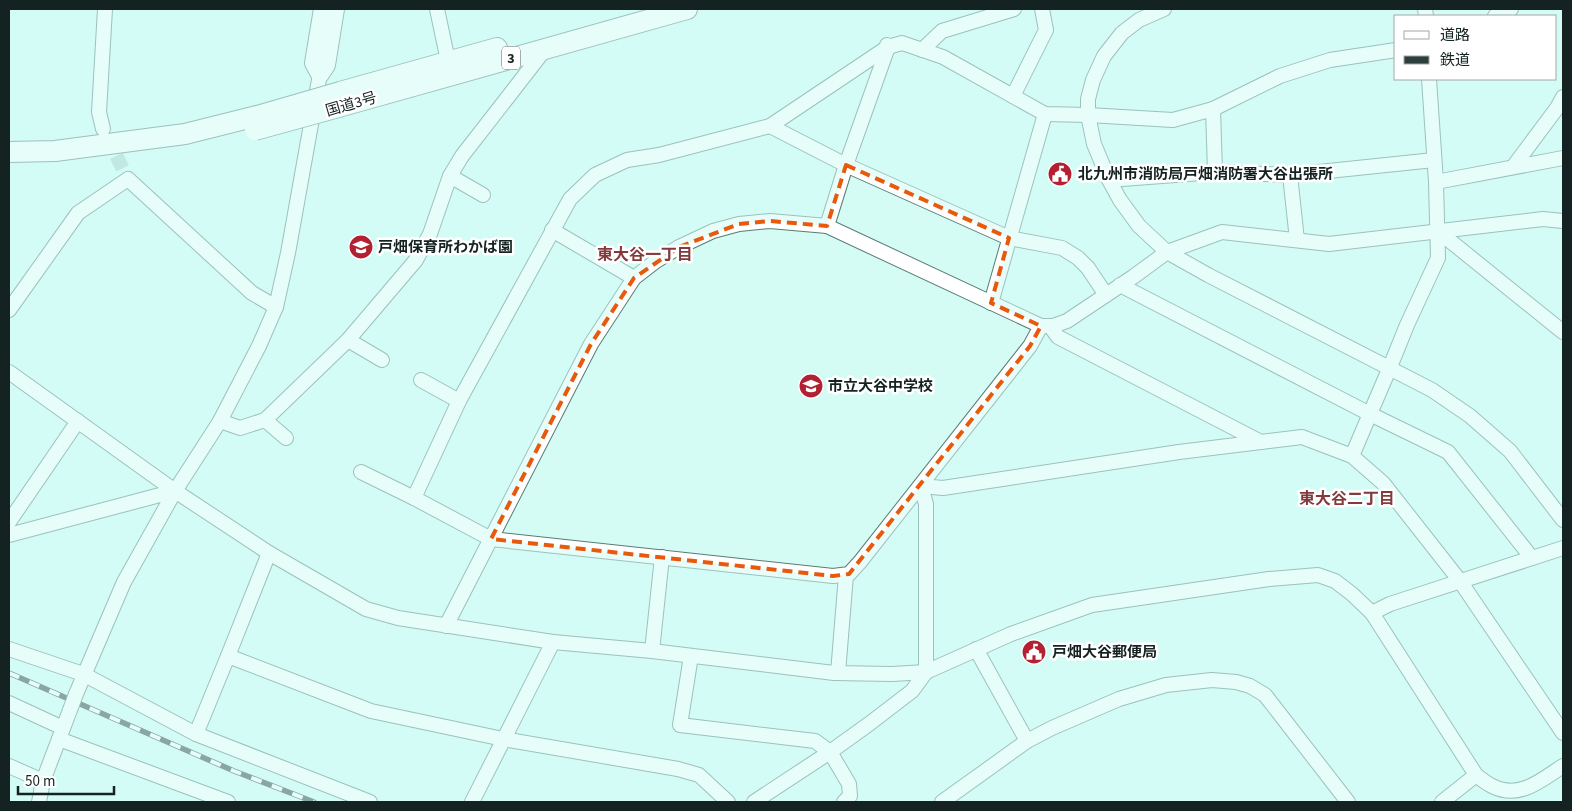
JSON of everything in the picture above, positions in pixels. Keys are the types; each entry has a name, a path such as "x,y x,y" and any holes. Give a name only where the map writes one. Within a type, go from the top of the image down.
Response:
{"highway":[{"name":"国道3号","path":"338,100 448,61 644,12 687,9"},
{"name":"国道3号","path":"9,165 59,164 185,144 338,100 546,48 644,12"},
{"name":"国道3号","path":"9,152 55,151 256,123"}],"main road":[{"path":"324,9 314,63 320,74 326,65 335,9"}],"street":[{"path":"103,129 99,112 104,9"},
{"path":"437,9 448,61"},
{"path":"922,50 942,31 1014,9"},
{"path":"1013,96 1046,30 1042,9"},
{"path":"1164,9 1139,20 1122,33 1104,56 1093,80 1088,99 1088,115 1094,144 1109,180 1120,200 1139,226 1167,252 1208,275 1390,367 1432,390 1470,416 1510,451 1563,520"},
{"path":"1497,15 1511,9"},
{"path":"414,498 459,401 570,199 596,175 627,160 659,155 770,126 887,45 902,43 943,57 1045,114 1173,120 1213,109 1280,76 1330,60 1394,50"},
{"path":"827,226 887,45"},
{"path":"220,421 240,428 265,420 348,340 416,260 430,234 450,176 462,156 546,48"},
{"path":"39,802 43,781 83,674 124,582 175,491 220,421 259,346 276,307 288,253 320,74"},
{"path":"1352,456 1407,325 1438,258 1436,182 1429,80"},
{"path":"1513,167 1557,108 1563,96"},
{"path":"1213,109 1215,172"},
{"path":"991,303 1045,114"},
{"path":"770,126 846,165 1009,238 1062,248 1078,258 1088,268 1106,295"},
{"path":"1436,182 1563,158"},
{"path":"1109,180 1215,172 1290,175 1434,160"},
{"path":"1290,175 1297,240"},
{"path":"450,176 483,195"},
{"path":"9,310 78,213 128,179 252,293 276,307"},
{"path":"361,472 491,539 833,576 846,575 860,562 1046,326 1067,321 1167,252 1222,232 1329,244 1543,219 1563,222"},
{"path":"446,626 591,344 634,278 656,261 679,247 713,231 730,226 770,220 827,226 991,303 1046,326 1058,337 1261,442"},
{"path":"552,230 634,278"},
{"path":"1438,232 1563,332"},
{"path":"1120,286 1448,452 1532,558"},
{"path":"348,340 382,360"},
{"path":"9,372 175,491 269,553 366,608 398,618 553,642 652,651 838,673 892,674 926,672 1011,634 1092,605 1298,576 1318,575 1335,581 1372,613 1476,775 1492,786 1507,791 1525,790 1563,766"},
{"path":"421,380 459,401"},
{"path":"265,420 286,438"},
{"path":"9,522 78,421"},
{"path":"921,486 942,488 1179,452 1302,437 1352,456 1383,483 1460,581 1563,733"},
{"path":"754,802 830,752 912,691 926,672 926,504 921,486"},
{"path":"9,535 175,491"},
{"path":"1372,613 1390,604 1563,548"},
{"path":"196,734 269,553"},
{"path":"652,651 662,557"},
{"path":"838,673 846,575"},
{"path":"472,802 553,642"},
{"path":"9,649 83,674 196,734 370,802"},
{"path":"976,650 1027,741"},
{"path":"228,656 371,712 503,739 678,769 699,775 728,802"},
{"path":"691,656 680,726 815,741 830,752 849,784 850,796 844,802"},
{"path":"944,802 1027,741 1052,728 1119,699 1166,685 1212,680 1236,682 1250,686 1265,695 1348,802"},
{"path":"9,703 61,734 203,798 228,802"},
{"path":"9,766 43,781"},
{"path":"1442,802 1476,775"}],"highlighted area":[{"path":"846,165 1009,238 991,303 1041,326 1030,346 849,574 833,576 491,539 591,344 634,278 679,247 739,224 770,221 827,226"}],"tunnel":[{"path":"107,137 128,179"}],"railway":[{"path":"9,673 234,771 314,802"}],"place":[{"name":"北九州市消防局戸畑消防署大谷出張所","path":"1060,174"},
{"name":"戸畑保育所わかば園","path":"361,247"},
{"name":"市立大谷中学校","path":"811,386"},
{"name":"戸畑大谷郵便局","path":"1034,652"}],"district":[{"name":"東大谷一丁目","path":"645,254"},
{"name":"東大谷二丁目","path":"1347,498"}]}
